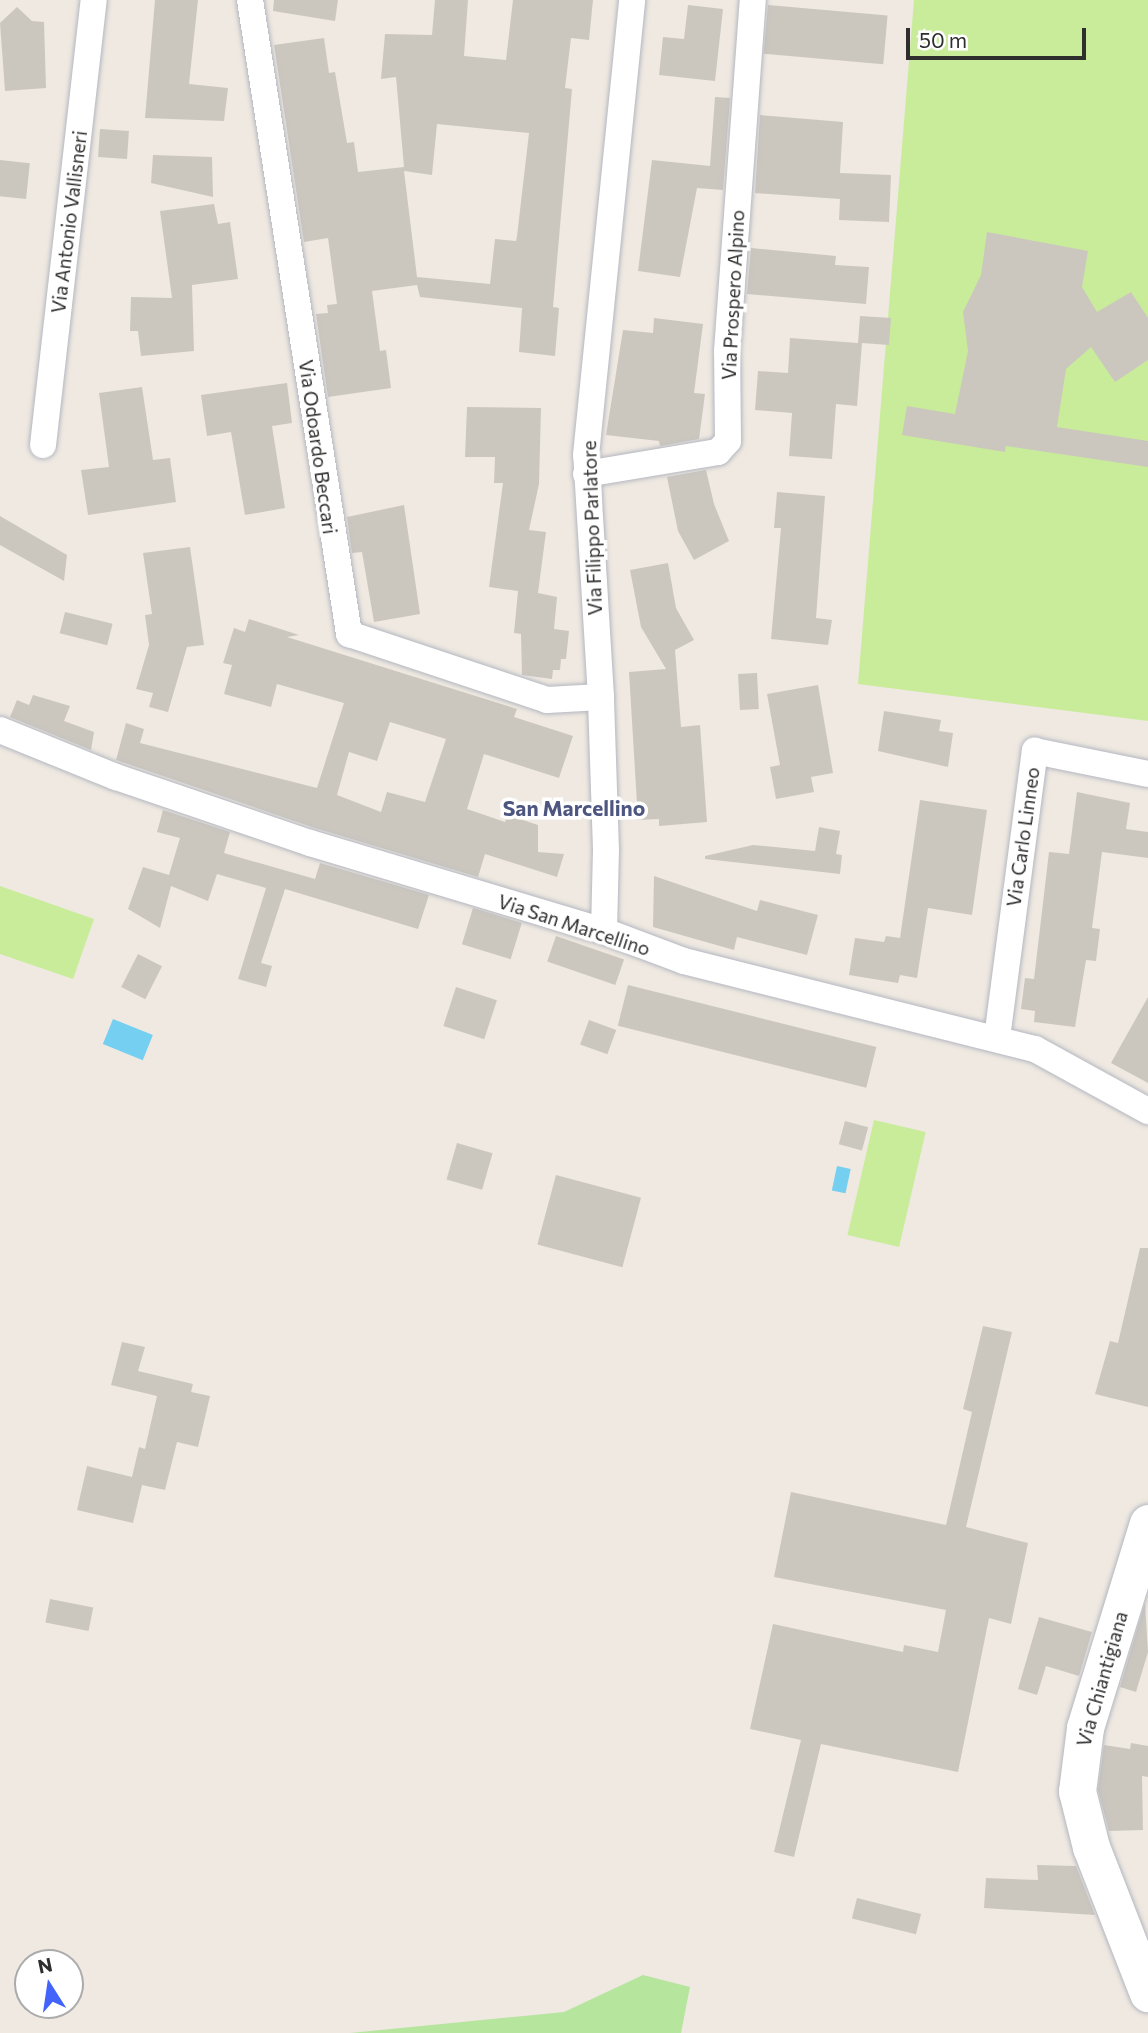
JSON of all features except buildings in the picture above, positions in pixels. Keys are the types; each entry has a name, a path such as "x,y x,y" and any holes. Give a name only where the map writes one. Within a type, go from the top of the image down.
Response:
{"street":[{"name":"Via Antonio Vallisneri","path":"43,445 94,0"},
{"name":"Via Odoardo Beccari","path":"250,0 349,634 547,700 601,697"},
{"name":"Via Filippo Parlatore","path":"604,932 601,697 586,474 632,0"},
{"name":"Via Prospero Alpino","path":"586,474 718,452 728,441 727,351 752,0"},
{"name":"Via San Marcellino","path":"0,730 116,778 310,843 604,932 723,973 997,1038 1072,1066 1148,1111"},
{"name":"Via Carlo Linneo","path":"997,1038 1035,751 1148,774"},
{"name":"Via Chiantigiana","path":"1148,1523 1085,1728 1077,1791 1091,1847 1148,1993"}],"green space":[{"path":"914,0 1148,0 1148,721 858,684"},
{"path":"0,886 94,919 73,979 0,954"},
{"path":"874,1120 926,1132 899,1247 847,1235"},
{"path":"643,1975 690,1987 681,2033 350,2033 564,2012"}],"water":[{"path":"113,1019 153,1035 143,1060 103,1044"},
{"path":"837,1166 851,1169 845,1193 832,1190"}],"district":[{"name":"San Marcellino","path":"574,808"}]}
